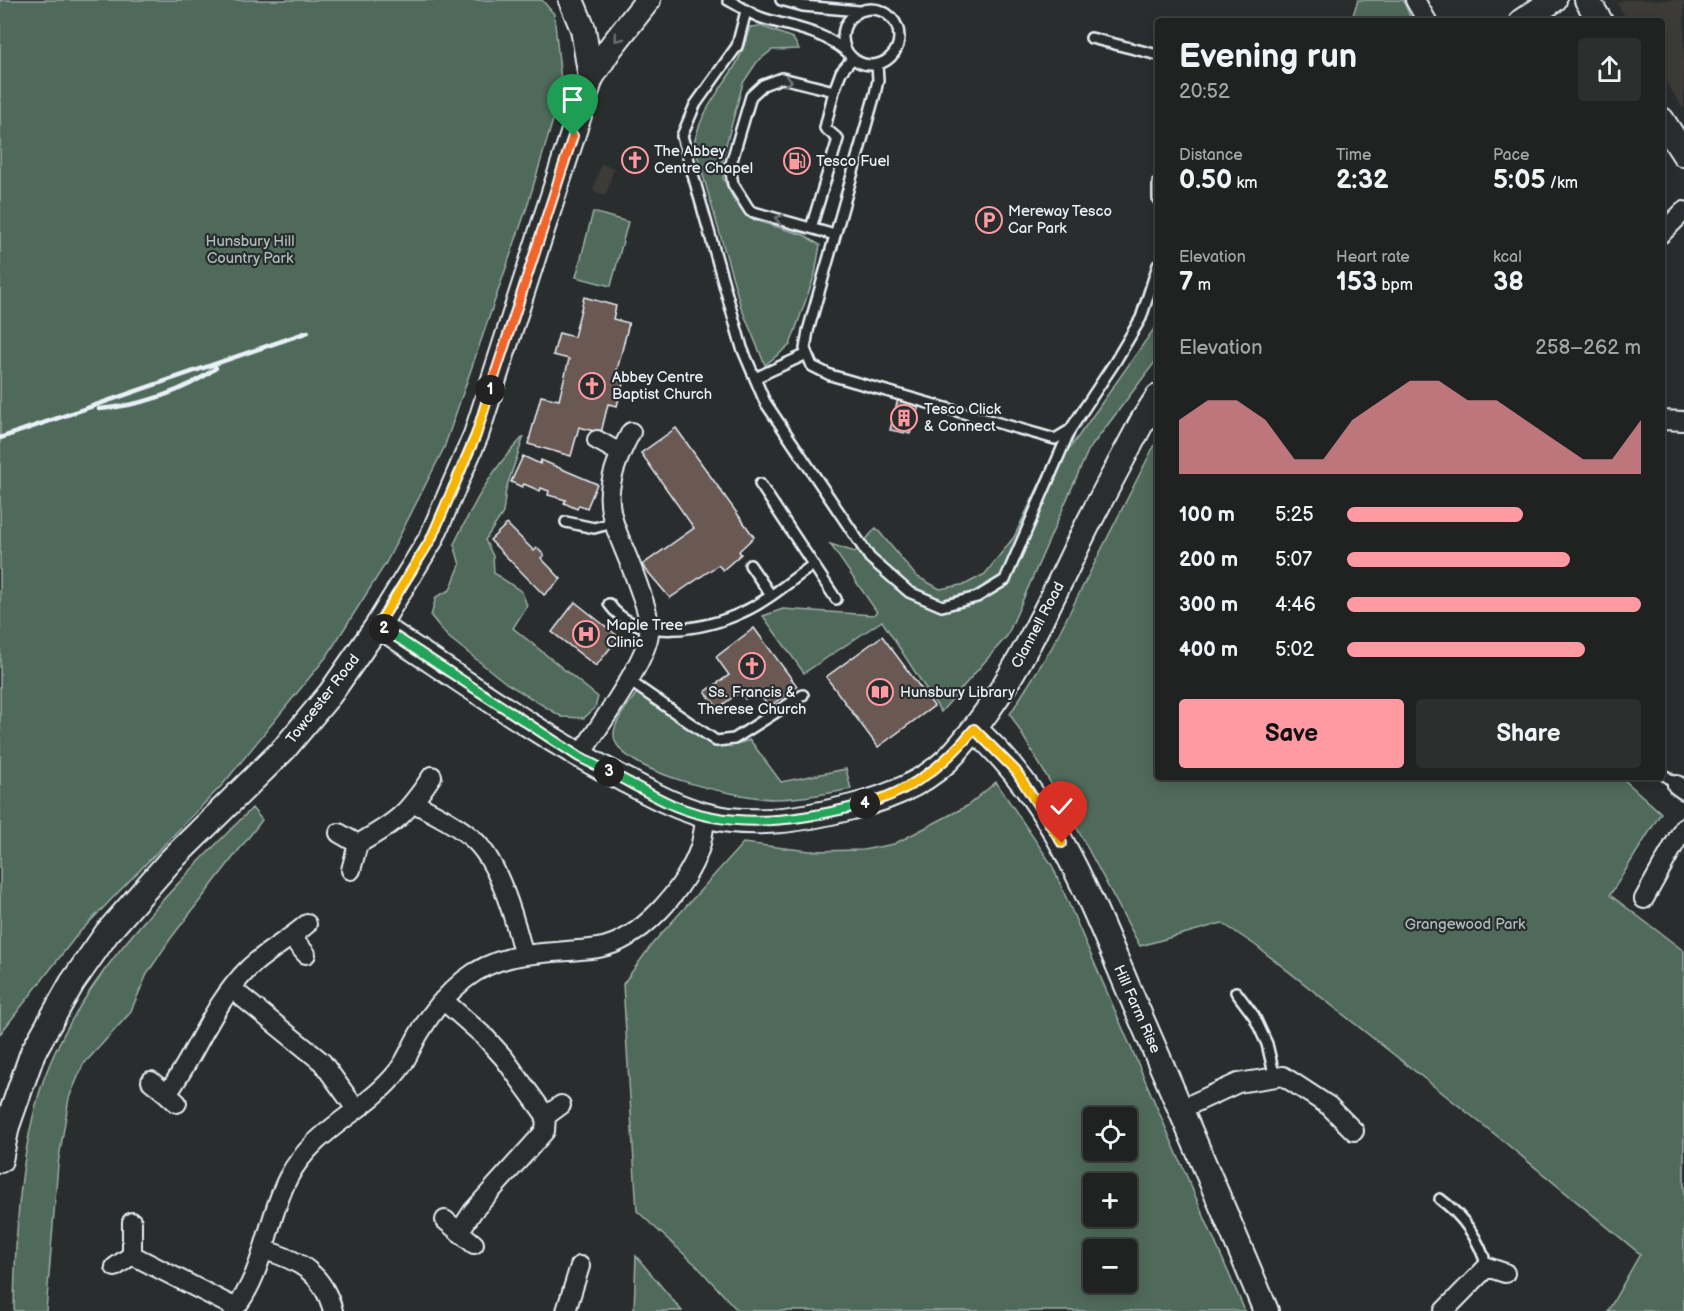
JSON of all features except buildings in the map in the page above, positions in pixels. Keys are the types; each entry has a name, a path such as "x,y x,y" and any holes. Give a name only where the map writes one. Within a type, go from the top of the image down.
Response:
{"street":[{"name":"Towcester Road","path":"571,0 582,29 591,78"},
{"name":"Towcester Road","path":"0,1160 7,1126 33,1052 72,983 107,933 170,861 284,749 330,694 378,625 431,539 476,435 591,78 611,47 648,0"},
{"path":"1415,0 1425,18"},
{"path":"1527,18 1554,0"},
{"path":"1587,0 1598,18"},
{"path":"1665,125 1684,154"},
{"path":"1665,230 1684,211"},
{"name":"Clannell Road","path":"378,625 579,757 675,806 706,816 750,821 810,818 869,802 922,780 953,754 974,729 1024,654 1084,533 1155,403"},
{"path":"1665,420 1684,421"},
{"path":"579,757 628,680 649,634 648,612 612,523 608,494 615,463 631,432"},
{"path":"597,440 620,453"},
{"name":"Hill Farm Rise","path":"974,729 1016,771 1062,843 1181,1109 1266,1311"},
{"path":"351,870 358,844 398,822 432,776"},
{"path":"414,803 450,821 476,841 492,867 515,919 523,953"},
{"path":"132,1255 235,1309 253,1280 264,1250 275,1206 289,1176 307,1151 331,1126 380,1091 399,1070 421,1030 443,1000 464,979 497,961 523,953 599,948 629,937 656,915 681,882 700,848 706,816"},
{"path":"1644,899 1683,828"},
{"path":"339,833 358,844"},
{"path":"151,1081 172,1099 182,1073 206,1026 232,989 249,968 307,924"},
{"path":"291,937 306,954"},
{"path":"232,989 322,1062 356,1108"},
{"path":"443,1000 485,1037 504,1058 546,1116 545,1131 473,1211 459,1232"},
{"path":"1181,1109 1238,1083 1283,1076 1329,1106 1354,1131"},
{"path":"546,1116 561,1105"},
{"path":"445,1220 474,1244"},
{"path":"132,1222 132,1255"},
{"path":"264,1250 290,1257 312,1271 329,1296 333,1311"},
{"path":"115,1267 132,1255"},
{"path":"566,1311 580,1266"},
{"path":"1444,1311 1487,1267 1505,1273"}],"lane":[{"path":"728,0 746,11 831,39 849,55 868,66 877,65 893,56 899,38 894,21 879,10 860,11 803,6 781,0"},
{"path":"879,10 884,0"},
{"path":"746,11 737,45 695,105 682,136 742,348 765,402 870,558 909,592 942,606 977,597 1005,580 1070,429 1141,318 1155,274"},
{"path":"849,55 843,44 844,28 853,15 860,11"},
{"path":"1091,38 1155,54"},
{"path":"811,228 838,139 825,128 834,91 849,55"},
{"path":"877,65 876,87 808,331 807,354 812,366 830,375 1014,429 1055,439 1070,429"},
{"path":"834,91 782,78 763,85 751,96 730,167 733,184 750,211 835,235"},
{"path":"755,378 807,354"},
{"path":"760,484 836,599"},
{"path":"566,522 594,528 612,523"},
{"path":"750,565 770,594"},
{"path":"609,604 618,617 649,628 676,629 708,625 745,612 813,565"},
{"path":"628,680 716,741 734,739 803,695"},
{"path":"1665,775 1681,788"},
{"path":"1236,992 1254,1016 1267,1044 1275,1077"},
{"path":"1440,1199 1459,1213 1482,1250 1487,1267"}],"shaded area":[{"path":"1623,0 1684,0 1684,110 1665,81 1665,18 1626,18 1617,4"},
{"path":"601,164 614,168 606,195 593,191"}],"green space":[{"name":"Hunsbury Hill Country Park","path":"0,0 542,0 554,14 562,90 527,207 444,448 386,563 327,656 224,783 77,935 0,1034"},
{"path":"1358,0 1403,0 1411,18 1352,18"},
{"path":"761,26 793,38 799,49 772,50 757,62 743,83 723,156 723,178 735,202 751,219 804,235 820,245 815,274 790,345 765,365 741,307 694,144 705,113 740,57 750,27"},
{"path":"593,212 628,222 611,286 576,277"},
{"path":"1155,327 1155,362 1088,451 1007,636 941,712 882,621 804,673 763,616 783,609 873,615 877,612 830,544 855,552 876,528 916,576 940,589 966,584 985,574 1014,537 1049,464 1068,451"},
{"path":"524,436 506,489 503,513 485,540 493,556 494,573 522,592 527,606 513,628 598,697 595,708 584,718 562,717 506,683 447,636 431,616 436,597 450,590 460,565 454,544 469,514 493,474"},
{"name":"Grangewood Park","path":"1155,444 1155,780 1624,780 1661,813 1610,895 1684,951 1684,1311 1608,1311 1640,1254 1497,1136 1255,945 1222,923 1140,946 1073,821 1010,714 1051,649"},
{"path":"637,692 676,721 705,737 720,742 735,743 750,740 781,782 846,769 851,789 793,798 759,798 711,789 658,772 636,761 621,749 614,736 619,719"},
{"path":"996,782 1052,865 1245,1311 738,1311 697,1266 637,1211 623,984 653,943 743,843 810,851 863,850 894,844 967,806"},
{"path":"252,808 262,820 171,938 147,974 130,1013 83,1065 69,1098 58,1164 46,1311 14,1311 17,1230 27,1147 39,1094 54,1054 75,1014 100,976 128,940 190,871"},
{"path":"636,1256 682,1311 634,1311"}],"railway":[{"path":"0,438 308,332"},
{"path":"99,409 130,405 175,391 216,368"}],"place":[{"name":"The Abbey Centre Chapel","path":"635,160"},
{"name":"Tesco Fuel","path":"797,161"},
{"name":"Mereway Tesco Car Park","path":"989,220"},
{"name":"Abbey Centre Baptist Church","path":"592,386"},
{"name":"Tesco Click & Connect","path":"904,418"},
{"name":"Maple Tree Clinic","path":"586,634"},
{"name":"Ss. Francis & Therese Church","path":"752,666"},
{"name":"Hunsbury Library","path":"880,692"}],"route":[{"path":"573,136 476,435 431,539 378,625 579,757 675,806 706,816 750,821 810,818 869,802 922,780 953,754 974,729 1016,771 1038,801 1062,843"}]}
